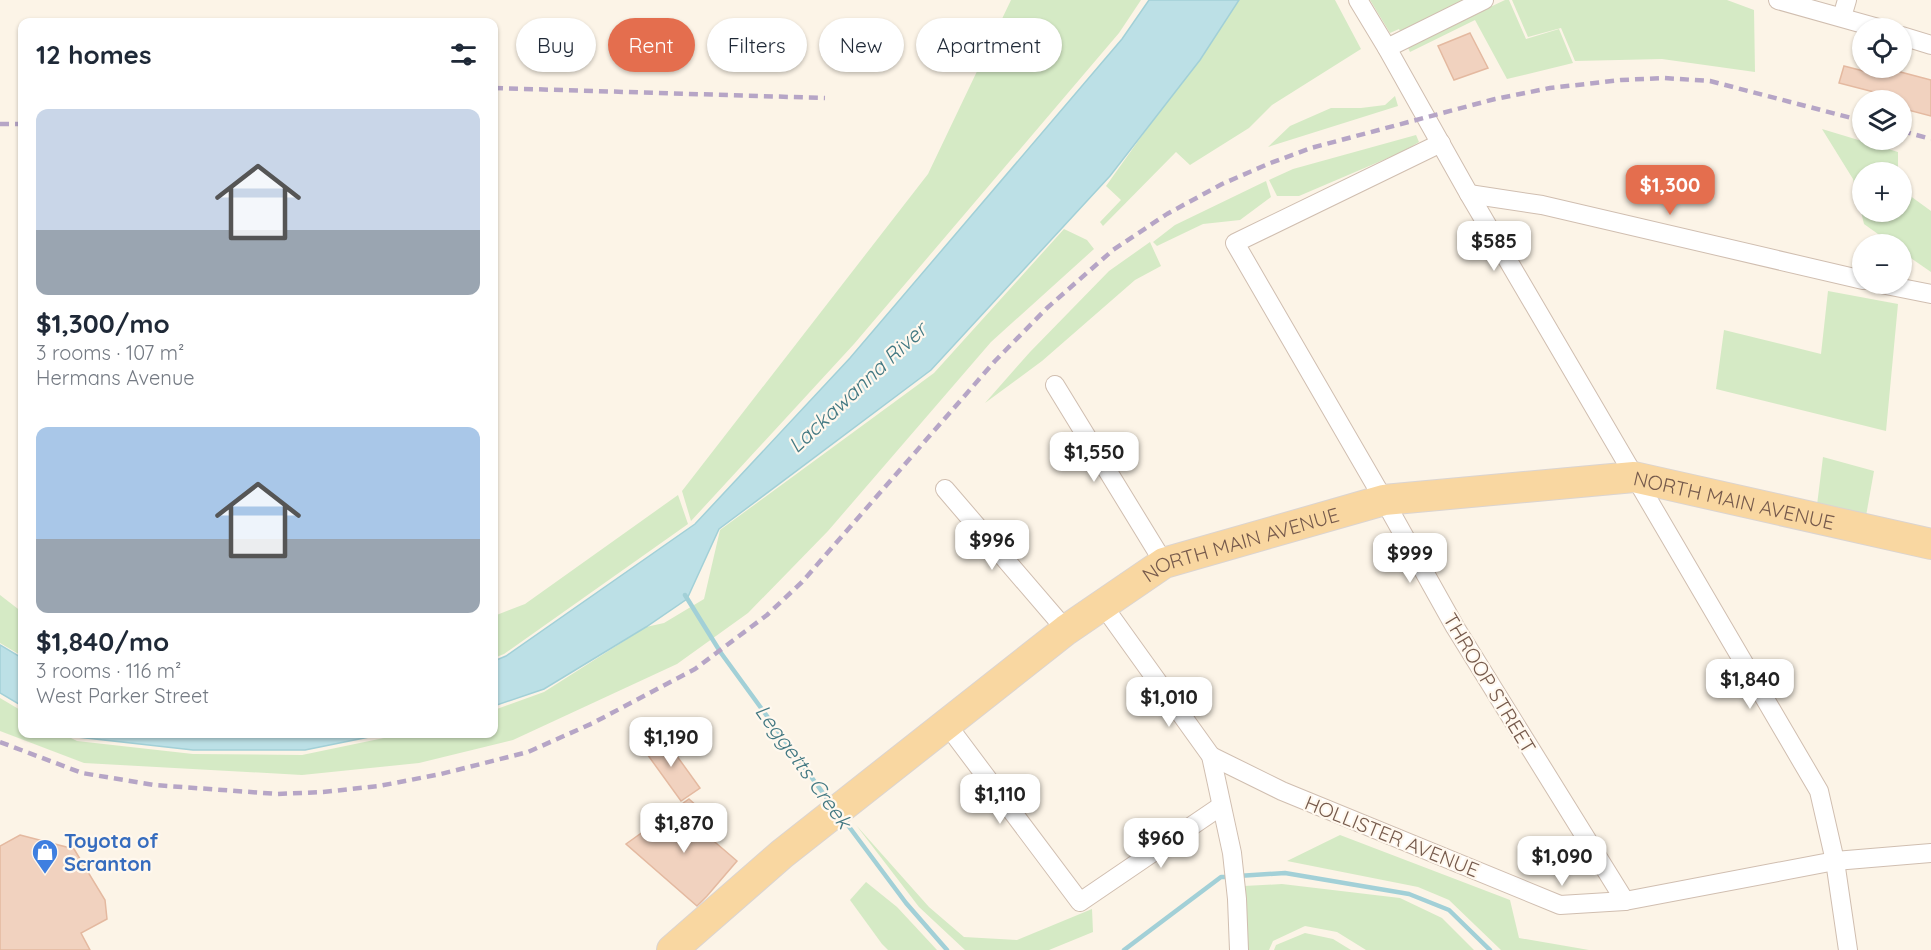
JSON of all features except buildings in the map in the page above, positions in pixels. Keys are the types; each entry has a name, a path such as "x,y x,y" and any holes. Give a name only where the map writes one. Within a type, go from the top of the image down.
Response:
{"main road":[{"name":"NORTH MAIN AVENUE","path":"672,950 782,854 948,726 1066,630 1164,563 1384,500 1634,477 1931,544"}],"street":[{"path":"1358,0 1819,791 1835,861 1848,950"},
{"path":"1387,48 1484,0"},
{"path":"1778,0 1844,9 1860,18"},
{"path":"1912,39 1931,45"},
{"name":"THROOP STREET","path":"1441,143 1235,243 1455,627 1624,901"},
{"path":"1469,194 1542,204 1852,277"},
{"path":"1912,290 1931,294"},
{"path":"1055,385 1164,563"},
{"path":"945,489 1066,630"},
{"path":"1102,604 1211,756 1232,853 1239,950"},
{"path":"948,726 1080,902 1221,806"},
{"name":"HOLLISTER AVENUE","path":"1211,756 1282,791 1560,905 1624,901 1835,861 1931,853"}],"green space":[{"path":"1011,0 1141,0 1119,33 854,344 691,521 682,491 928,174 977,72 1062,72 1062,18 1002,18"},
{"path":"1239,0 1335,0 1361,49 1272,105 1249,128 1190,165 1176,152 1103,226 1100,222 1121,200 1106,186"},
{"path":"1370,0 1463,0 1473,15 1509,0 1526,39 1559,29 1573,63 1507,79 1475,20 1410,52 1399,29 1390,33"},
{"path":"1512,0 1727,0 1754,10 1755,72 1662,59 1575,61 1561,28 1528,37"},
{"path":"1395,96 1398,106 1268,147 1290,126 1331,108 1385,105"},
{"path":"1822,129 1852,138 1852,150 1898,152 1898,162 1852,162 1852,177"},
{"path":"1416,135 1419,142 1402,152 1299,196 1277,196 1269,180 1293,169"},
{"path":"1266,181 1271,197 1240,220 1203,224 1157,246 1153,242 1175,225"},
{"path":"1912,197 1931,211 1931,272 1912,259 1912,234 1878,234 1864,222 1912,222"},
{"path":"1064,229 1087,240 1094,249 991,342 828,531 748,613 677,664 513,740 419,763 302,775 84,763 18,738 71,738 77,741 193,754 302,755 384,738 498,738 498,709 544,692 646,627 664,623 704,599 720,530 934,373"},
{"path":"1150,242 1161,266 1135,280 1042,361 985,403 1030,352 1109,271"},
{"path":"1828,291 1898,304 1886,431 1716,389 1724,330 1821,354"},
{"path":"1823,457 1874,471 1866,516 1817,505"},
{"path":"678,495 688,524 498,656 498,614 525,604"},
{"path":"0,595 18,609 18,654 0,643"},
{"path":"0,698 18,709 18,738 0,731"},
{"path":"856,825 929,907 964,937 1017,940 1092,909 1093,932 1049,950 965,950 919,907"},
{"path":"1340,835 1510,900 1519,938 1589,950 1501,950 1449,900 1418,887 1287,861"},
{"path":"866,882 897,907 937,950 888,950 850,900"},
{"path":"1282,884 1400,898 1442,918 1474,950 1366,950 1337,932 1305,926 1273,941 1269,950 1248,950 1244,886"},
{"path":"1305,933 1333,939 1351,950 1274,950 1276,945"}],"water":[{"name":"Lackawanna River","path":"1149,0 1239,0 1200,60 1110,176 931,370 719,529 687,599 646,627 544,689 498,705 498,659 695,524 850,358 1122,39"},
{"path":"0,645 18,656 18,704 0,693"},
{"path":"86,738 364,738 305,750 193,750"}],"waterway":[{"name":"Leggetts Creek","path":"685,595 721,653 831,804"},
{"name":"Leggetts Creek","path":"844,820 906,903 947,950"},
{"name":"Leggetts Creek","path":"1238,876 1285,873 1409,894 1449,910 1490,950"},
{"name":"Leggetts Creek","path":"1124,950 1221,877 1229,877"}],"railway":[{"path":"0,742 82,773 154,785 278,794 379,786 441,774 528,752 593,723 695,669 767,615 802,582 995,361 1047,308 1113,250 1167,214 1222,184 1311,148 1495,99 1550,88 1621,80 1664,78 1710,81 1852,118"},
{"path":"498,88 825,98"},
{"path":"0,124 18,124"},
{"path":"1912,134 1931,139"}],"place":[{"name":"Toyota of Scranton","path":"45,875"}]}
